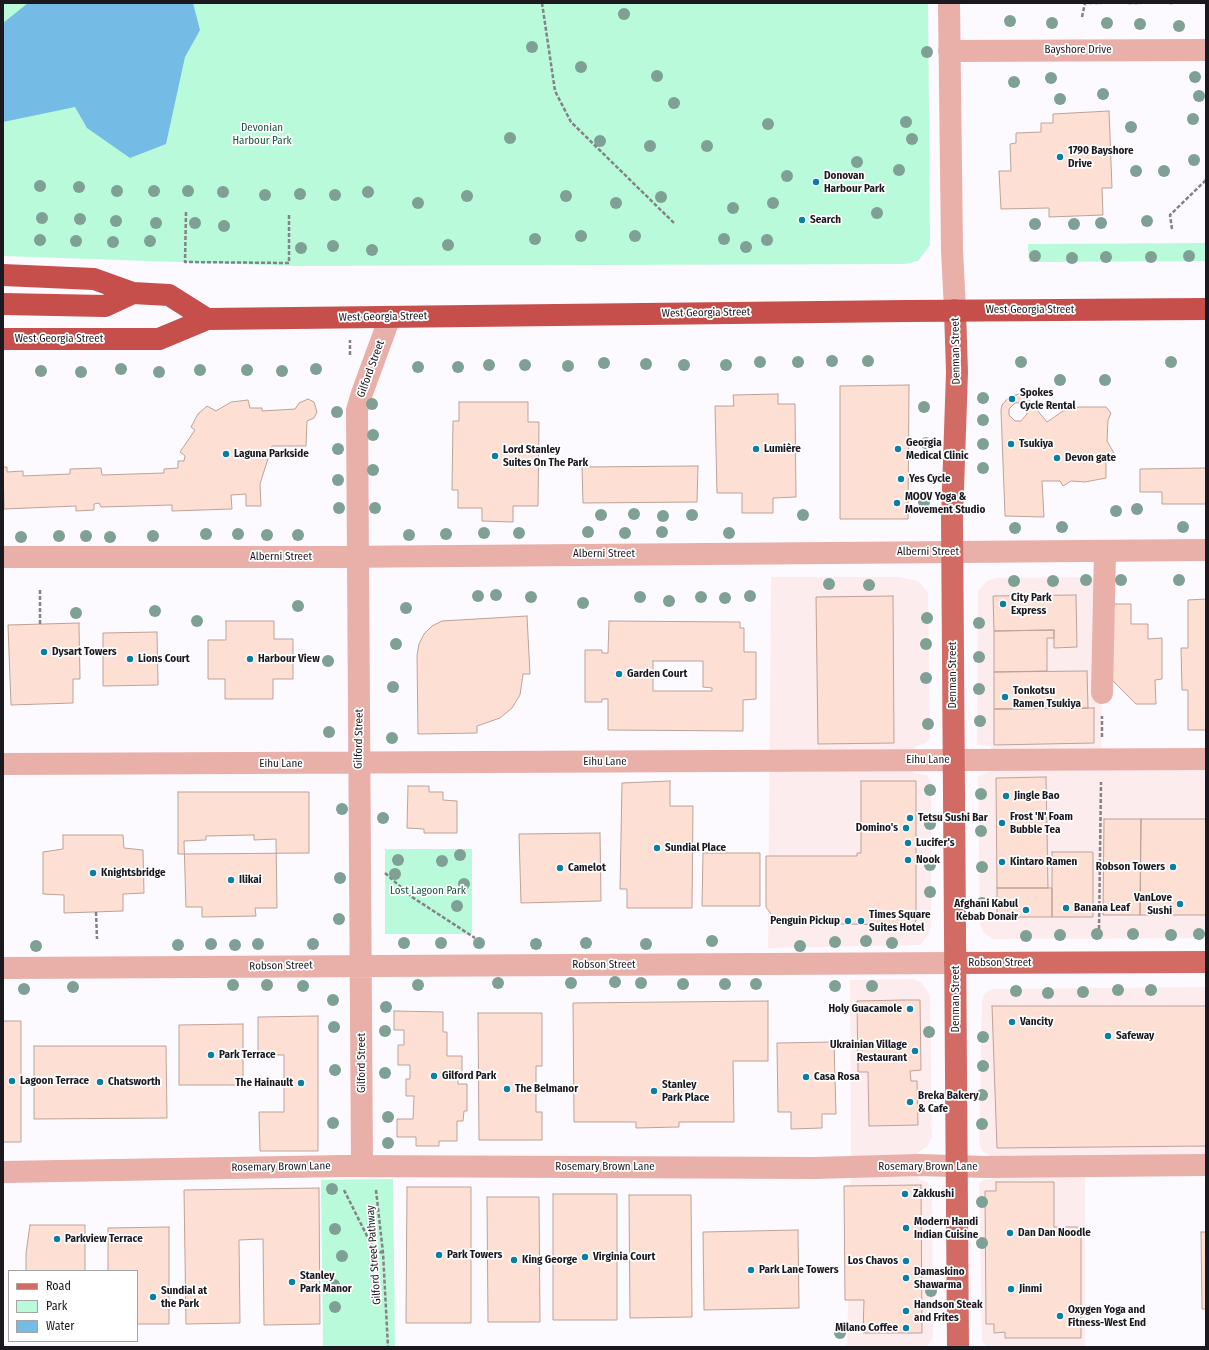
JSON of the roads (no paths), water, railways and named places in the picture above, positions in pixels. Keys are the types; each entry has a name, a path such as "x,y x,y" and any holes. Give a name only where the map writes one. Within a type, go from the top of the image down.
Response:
{"highway":[{"path":"3,275 94,279 133,293 169,295 207,319"},
{"path":"3,304 105,306 133,293"},
{"name":"West Georgia Street","path":"3,339 159,339 207,319 955,310 1206,309"}],"main road":[{"name":"Denman Street","path":"955,310 957,372 953,552 958,1347"},
{"name":"Robson Street","path":"955,963 1206,962"}],"street":[{"name":"Denman Street","path":"948,3 955,310"},
{"name":"Bayshore Drive","path":"949,51 1206,50"},
{"name":"Gilford Street","path":"353,1166 361,966 357,410 390,317"},
{"name":"Alberni Street","path":"3,557 1206,550"},
{"path":"1102,693 1105,551"},
{"name":"Eihu Lane","path":"3,764 1206,759"},
{"name":"Robson Street","path":"3,968 955,963"},
{"name":"Rosemary Brown Lane","path":"3,1172 353,1166 830,1168 919,1165 1206,1165"}],"water":[{"path":"28,3 193,3 200,30 185,57 166,144 130,158 87,128 75,107 3,122 3,23"}],"place":[{"name":"1790 Bayshore Drive","path":"1060,157"},
{"name":"Donovan Harbour Park","path":"816,182"},
{"name":"Search","path":"802,220"},
{"name":"Spokes Cycle Rental","path":"1012,399"},
{"name":"Tsukiya","path":"1011,444"},
{"name":"Lumière","path":"756,449"},
{"name":"Georgia Medical Clinic","path":"898,449"},
{"name":"Laguna Parkside","path":"226,454"},
{"name":"Lord Stanley Suites On The Park","path":"495,456"},
{"name":"Devon gate","path":"1057,458"},
{"name":"Yes Cycle","path":"901,479"},
{"name":"MOOV Yoga & Movement Studio","path":"897,503"},
{"name":"City Park Express","path":"1003,604"},
{"name":"Dysart Towers","path":"44,652"},
{"name":"Lions Court","path":"130,659"},
{"name":"Harbour View","path":"250,659"},
{"name":"Garden Court","path":"619,674"},
{"name":"Tonkotsu Ramen Tsukiya","path":"1005,697"},
{"name":"Jingle Bao","path":"1006,796"},
{"name":"Tetsu Sushi Bar","path":"910,818"},
{"name":"Frost 'N' Foam Bubble Tea","path":"1002,823"},
{"name":"Domino's","path":"906,828"},
{"name":"Lucifer's","path":"908,843"},
{"name":"Sundial Place","path":"657,848"},
{"name":"Nook","path":"908,860"},
{"name":"Kintaro Ramen","path":"1002,862"},
{"name":"Robson Towers","path":"1173,867"},
{"name":"Camelot","path":"560,868"},
{"name":"Knightsbridge","path":"93,873"},
{"name":"Ilikai","path":"231,880"},
{"name":"VanLove Sushi","path":"1180,904"},
{"name":"Banana Leaf","path":"1066,908"},
{"name":"Afghani Kabul Kebab Donair","path":"1026,910"},
{"name":"Penguin Pickup","path":"848,921"},
{"name":"Times Square Suites Hotel","path":"861,921"},
{"name":"Holy Guacamole","path":"910,1009"},
{"name":"Vancity","path":"1012,1022"},
{"name":"Safeway","path":"1108,1036"},
{"name":"Ukrainian Village Restaurant","path":"915,1051"},
{"name":"Park Terrace","path":"211,1055"},
{"name":"Gilford Park","path":"434,1076"},
{"name":"Casa Rosa","path":"806,1077"},
{"name":"Lagoon Terrace","path":"12,1081"},
{"name":"Chatsworth","path":"100,1082"},
{"name":"The Hainault","path":"301,1083"},
{"name":"The Belmanor","path":"507,1089"},
{"name":"Stanley Park Place","path":"654,1091"},
{"name":"Breka Bakery & Cafe","path":"910,1102"},
{"name":"Zakkushi","path":"905,1194"},
{"name":"Modern Handi Indian Cuisine","path":"906,1228"},
{"name":"Dan Dan Noodle","path":"1010,1233"},
{"name":"Parkview Terrace","path":"57,1239"},
{"name":"Park Towers","path":"439,1255"},
{"name":"Virginia Court","path":"585,1257"},
{"name":"King George","path":"514,1260"},
{"name":"Los Chavos","path":"906,1261"},
{"name":"Park Lane Towers","path":"751,1270"},
{"name":"Damaskino Shawarma","path":"906,1278"},
{"name":"Stanley Park Manor","path":"292,1282"},
{"name":"Jinmi","path":"1011,1289"},
{"name":"Sundial at the Park","path":"153,1297"},
{"name":"Handson Steak and Frites","path":"906,1311"},
{"name":"Oxygen Yoga and Fitness-West End","path":"1060,1316"},
{"name":"Milano Coffee","path":"906,1328"}],"park label":[{"name":"Devonian Harbour Park","path":"262,134"},
{"name":"Lost Lagoon Park","path":"428,891"}]}
